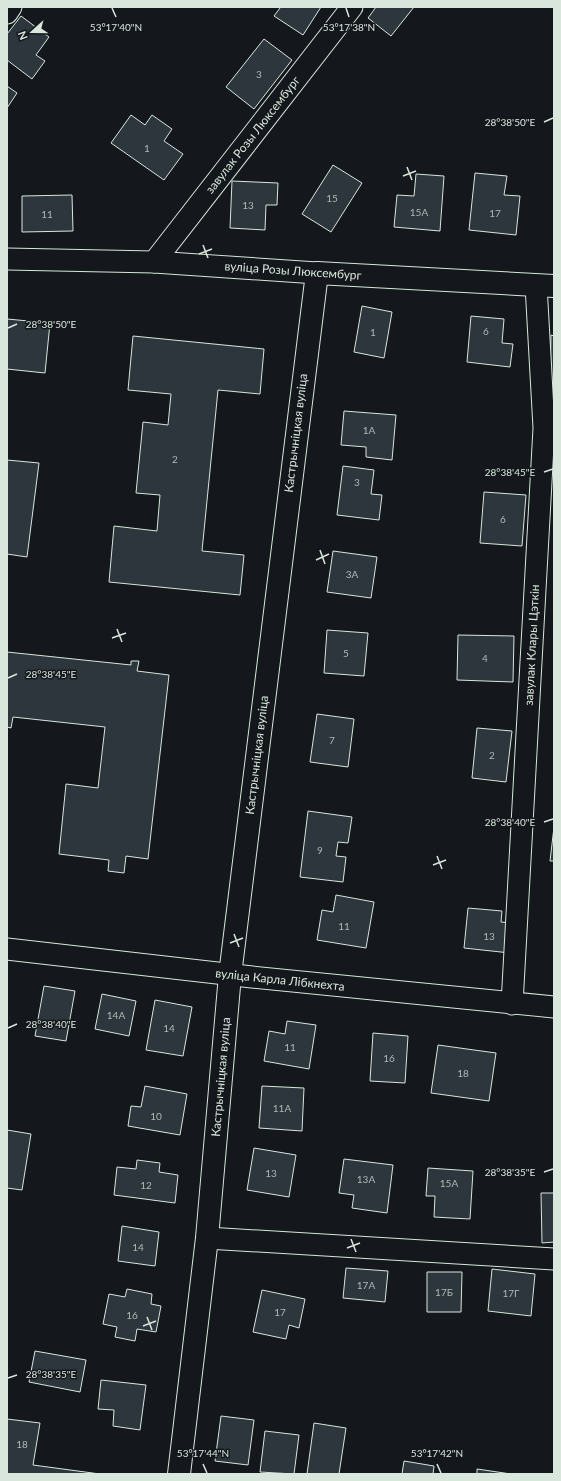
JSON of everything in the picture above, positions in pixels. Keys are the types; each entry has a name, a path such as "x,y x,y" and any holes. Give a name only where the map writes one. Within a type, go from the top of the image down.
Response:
{"street":[{"path":"7,13 11,7"},
{"name":"завулак Розы Люксембург","path":"154,262 352,7"},
{"name":"вуліца Розы Люксембург","path":"7,259 154,262 545,286"},
{"name":"Кастрычніцкая вуліца","path":"179,1474 207,1238 230,975 316,273"},
{"name":"завулак Клары Цэткін","path":"512,1004 544,428 545,286"},
{"name":"вуліца Карла Лібкнехта","path":"7,949 230,975 554,1008"},
{"path":"207,1238 554,1259"}],"building":[{"path":"278,7 321,7 303,35 274,16 280,8"},
{"path":"376,7 414,7 391,36 368,18"},
{"path":"21,16 49,37 36,55 45,61 32,79 7,60 7,34"},
{"path":"264,39 292,60 254,109 226,87"},
{"path":"7,86 17,93 7,108"},
{"path":"131,115 145,125 152,115 172,129 164,141 183,154 164,180 111,143"},
{"path":"333,165 362,183 331,232 302,214"},
{"path":"475,173 507,176 504,195 520,196 516,235 469,230"},
{"path":"416,174 444,176 440,231 394,227 397,195 414,196"},
{"path":"232,181 278,183 277,205 266,205 265,230 230,228"},
{"path":"72,195 73,231 22,232 22,196"},
{"path":"362,306 392,312 384,358 354,352"},
{"path":"471,316 504,319 502,343 513,344 510,367 467,362"},
{"path":"7,319 50,323 45,373 7,369"},
{"path":"551,335 554,336 554,388 550,388"},
{"path":"133,336 264,349 260,394 218,390 202,551 244,555 240,595 109,582 114,526 157,531 160,495 136,493 143,422 168,425 171,394 128,390"},
{"path":"344,411 396,415 392,460 366,457 366,447 341,445"},
{"path":"7,460 39,463 27,557 7,554"},
{"path":"343,466 374,470 371,494 382,495 379,520 337,515"},
{"path":"484,492 526,495 522,546 480,543"},
{"path":"333,551 377,557 371,598 327,592"},
{"path":"327,630 368,633 364,676 324,673"},
{"path":"458,635 514,636 513,682 457,680"},
{"path":"7,652 131,665 131,661 139,661 137,671 169,675 148,859 126,856 124,873 108,871 109,860 59,854 66,784 98,788 105,727 13,717 11,728 7,727"},
{"path":"317,714 354,719 348,767 310,762"},
{"path":"477,728 512,731 506,782 472,778"},
{"path":"308,811 352,817 348,843 338,842 336,856 346,857 343,882 300,877"},
{"path":"554,827 554,861 550,861"},
{"path":"336,895 374,902 366,948 317,940 322,910 333,912"},
{"path":"468,908 502,911 501,922 513,923 510,953 464,948"},
{"path":"44,986 75,991 66,1041 35,1036"},
{"path":"102,994 136,1001 129,1036 95,1029"},
{"path":"155,1000 192,1007 183,1056 146,1050"},
{"path":"287,1021 316,1025 309,1069 264,1061 269,1031 285,1034"},
{"path":"373,1033 408,1036 405,1083 370,1081"},
{"path":"438,1045 496,1053 489,1101 431,1093"},
{"path":"145,1086 187,1094 180,1135 128,1126 131,1106 141,1107"},
{"path":"262,1086 304,1088 302,1131 259,1128"},
{"path":"7,1130 31,1134 22,1190 7,1188"},
{"path":"254,1148 296,1155 289,1197 247,1190"},
{"path":"344,1159 393,1165 387,1213 352,1208 354,1195 339,1193"},
{"path":"137,1160 160,1163 159,1172 178,1175 175,1203 114,1195 117,1167 136,1169"},
{"path":"428,1168 473,1171 470,1219 434,1217 435,1196 426,1196"},
{"path":"541,1193 554,1193 554,1242 542,1243"},
{"path":"122,1226 159,1232 155,1266 118,1261"},
{"path":"346,1268 388,1271 385,1302 343,1298"},
{"path":"492,1269 535,1274 531,1316 488,1311"},
{"path":"427,1272 462,1272 461,1312 427,1312"},
{"path":"127,1289 152,1294 151,1304 161,1306 156,1332 137,1329 135,1341 115,1337 117,1327 103,1324 109,1294 125,1297"},
{"path":"262,1290 305,1299 299,1328 289,1325 286,1339 253,1332"},
{"path":"35,1351 86,1360 80,1392 29,1382"},
{"path":"101,1380 146,1385 140,1430 113,1426 114,1410 98,1409"},
{"path":"221,1416 254,1420 248,1465 215,1461"},
{"path":"7,1419 40,1423 33,1465 100,1474 7,1474"},
{"path":"314,1423 346,1428 339,1474 307,1474"},
{"path":"265,1431 299,1435 294,1474 260,1472"},
{"path":"404,1461 434,1466 433,1474 402,1474"},
{"path":"477,1469 511,1474 477,1474"}]}
